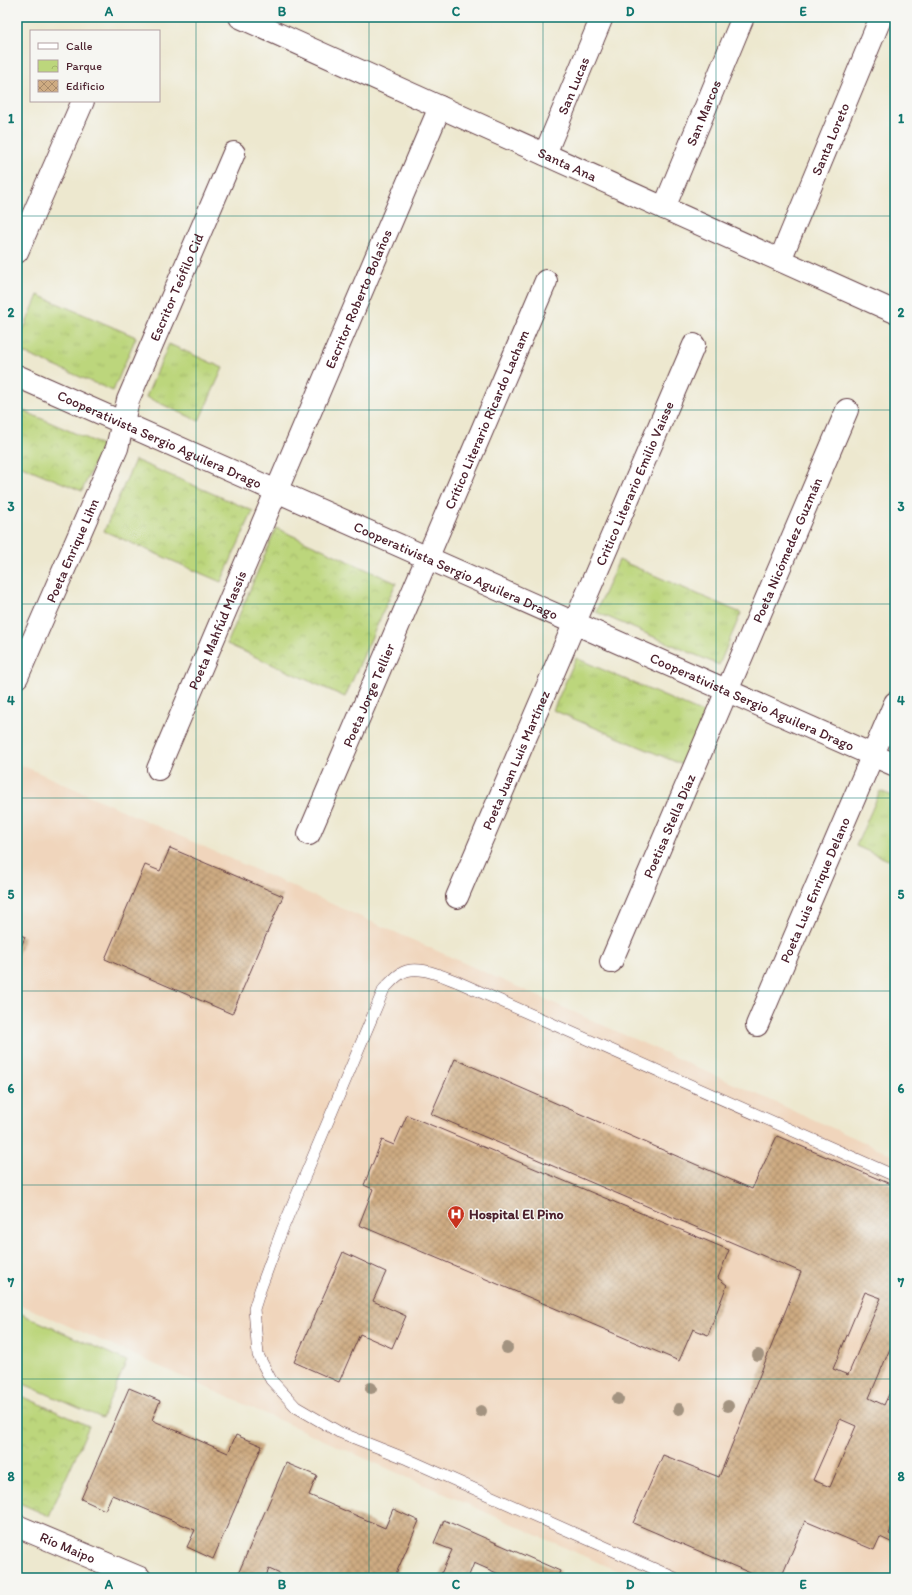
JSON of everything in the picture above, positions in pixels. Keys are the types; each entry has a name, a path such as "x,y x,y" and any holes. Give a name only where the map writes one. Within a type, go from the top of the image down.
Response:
{"street":[{"name":"Santa Ana","path":"240,17 895,312"},
{"name":"San Lucas","path":"545,154 602,17"},
{"name":"San Marcos","path":"664,208 743,17"},
{"name":"Santa Loreto","path":"780,260 881,17"},
{"path":"17,252 83,102"},
{"name":"Escritor Roberto Bolaños","path":"276,491 440,107"},
{"name":"Escritor Teófilo Cid","path":"123,422 128,400 234,153"},
{"name":"Crítico Literario Ricardo Lacham","path":"428,558 546,281"},
{"name":"Critico Literario Emilio Vaisse","path":"575,623 694,345"},
{"name":"Cooperativista Sergio Aguilera Drago","path":"17,376 895,765"},
{"name":"Poeta Nicómedez Guzmán","path":"728,691 847,410"},
{"name":"Poeta Enrique Lihn","path":"17,677 117,448 123,422"},
{"name":"Poeta Mahfúd Massís","path":"158,769 276,491"},
{"name":"Poeta Jorge Tellier","path":"309,834 428,558"},
{"name":"Poeta Juan Luis Martínez","path":"457,897 575,623"},
{"name":"Poetisa Stella Díaz","path":"611,962 728,691"},
{"name":"Poeta Luis Enrique Delano","path":"757,1024 895,703"},
{"name":"Río Maipo","path":"18,1530 140,1578"}],"lane":[{"path":"675,1578 407,1459 339,1432 296,1407 271,1380 258,1355 254,1309 260,1290 282,1230 384,989 400,974 410,969 431,972 458,982 895,1176"}],"shaded area":[{"name":"Hospital El Pino","path":"17,763 895,1156 895,1578 633,1578 17,1303"}],"green space":[{"path":"38,295 136,337 113,391 17,350 17,345"},
{"path":"169,344 223,368 199,421 146,397"},
{"path":"17,408 102,445 82,491 17,464"},
{"path":"135,460 253,511 221,582 104,531"},
{"path":"276,528 396,583 345,697 227,644"},
{"path":"619,560 741,613 719,665 596,612"},
{"path":"576,658 705,714 683,765 553,710"},
{"path":"880,791 895,797 895,863 856,846"},
{"path":"17,1312 127,1361 102,1418 17,1381"},
{"path":"17,1394 89,1426 49,1516 17,1502"}],"building":[{"path":"170,848 283,896 232,1014 105,959 145,865 160,871"},
{"path":"17,933 25,937 17,957"},
{"path":"455,1059 752,1189 777,1136 895,1186 895,1337 869,1398 884,1405 895,1381 895,1520 889,1534 895,1537 895,1544 880,1537 874,1550 805,1521 781,1578 762,1578 633,1523 663,1455 719,1477 801,1272 431,1114","holes":["865,1292 881,1298 848,1375 833,1369","840,1419 856,1426 830,1487 813,1480"]},
{"path":"407,1115 729,1250 718,1278 727,1285 708,1335 693,1329 679,1361 359,1225 373,1189 364,1185 382,1140 394,1145"},
{"path":"343,1252 386,1272 373,1301 406,1316 392,1348 360,1334 339,1382 294,1362"},
{"path":"129,1388 160,1401 152,1420 228,1453 236,1435 262,1446 213,1559 187,1547 195,1530 112,1495 105,1510 81,1499"},
{"path":"286,1463 317,1476 309,1495 385,1528 393,1509 419,1521 394,1578 289,1578 269,1569 265,1578 247,1578 238,1574"},
{"path":"444,1520 560,1571 557,1578 508,1578 474,1563 468,1578 439,1578 452,1550 434,1543"}],"place":[{"name":"Hospital El Pino","path":"456,1229"}]}
